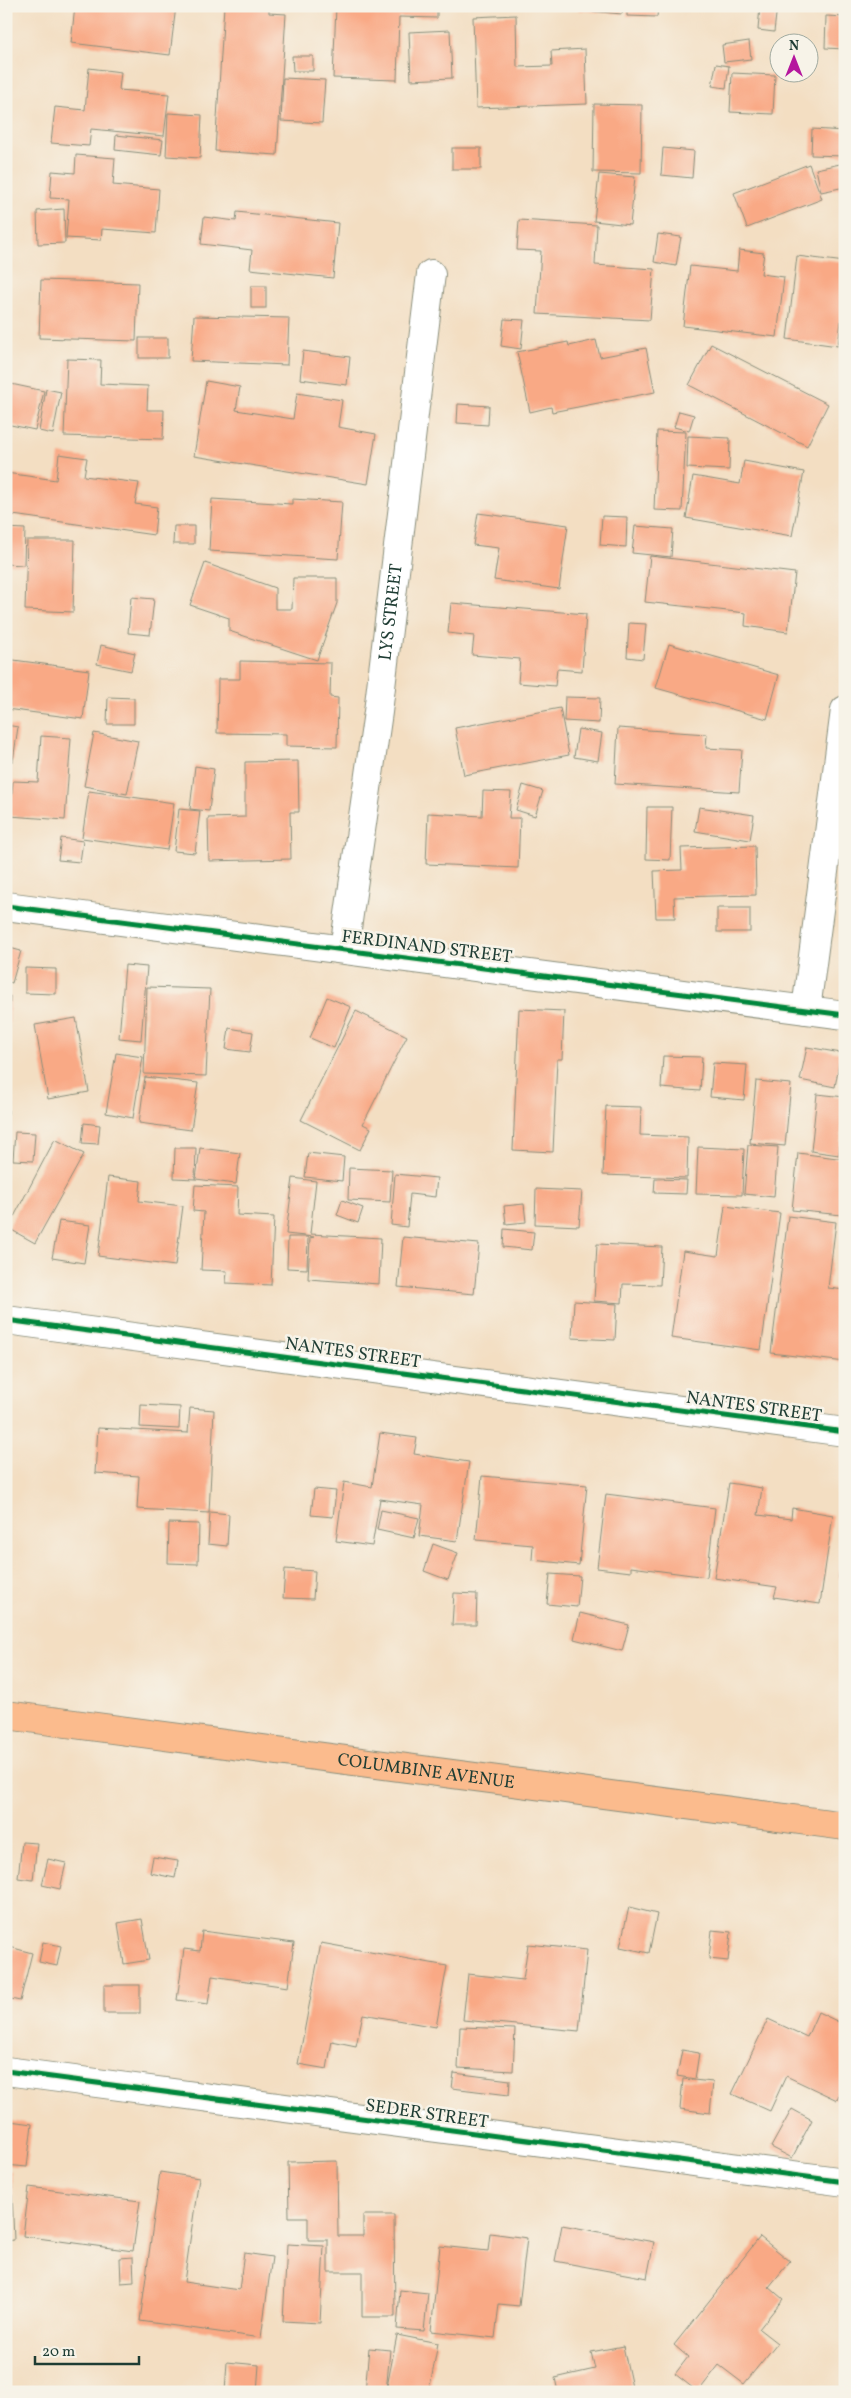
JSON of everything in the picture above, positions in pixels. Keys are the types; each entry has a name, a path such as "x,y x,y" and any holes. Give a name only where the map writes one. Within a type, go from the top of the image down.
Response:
{"main road":[{"name":"COLUMBINE AVENUE","path":"6,1716 845,1826"}],"street":[{"name":"LYS STREET","path":"344,949 378,712 431,274"},
{"path":"806,1010 845,710"},
{"name":"FERDINAND STREET","path":"6,906 845,1015"},
{"name":"NANTES STREET","path":"6,1320 845,1432"},
{"name":"SEDER STREET","path":"6,2071 845,2182"}],"building":[{"path":"75,6 176,6 170,55 71,43"},
{"path":"224,6 269,6 269,13 286,14 277,155 215,151"},
{"path":"336,6 437,6 437,18 399,17 397,80 333,78"},
{"path":"578,6 623,6 622,14 578,10"},
{"path":"627,6 658,6 657,17 627,16"},
{"path":"760,6 777,6 774,32 758,30"},
{"path":"516,15 517,67 552,66 551,51 585,49 587,104 476,108 473,17"},
{"path":"826,16 845,17 845,49 825,48"},
{"path":"450,30 452,78 411,80 409,32"},
{"path":"749,41 751,59 724,62 722,45"},
{"path":"292,56 313,56 313,71 293,71"},
{"path":"716,64 729,66 726,88 712,86"},
{"path":"89,68 121,72 119,90 169,94 164,136 91,129 89,146 51,143 55,107 85,110"},
{"path":"732,73 768,75 768,82 775,82 773,114 730,112"},
{"path":"283,78 325,80 322,123 281,121"},
{"path":"594,104 642,105 641,173 593,172"},
{"path":"168,113 202,115 200,158 166,156"},
{"path":"812,129 845,131 843,156 811,155"},
{"path":"116,135 163,140 161,155 115,150"},
{"path":"452,148 481,148 481,169 452,169"},
{"path":"663,148 694,151 692,178 661,175"},
{"path":"76,155 115,158 113,185 159,189 156,233 102,229 101,240 66,238 69,199 50,198 52,171 75,173"},
{"path":"845,163 845,187 821,192 816,169"},
{"path":"809,164 822,199 747,228 734,193"},
{"path":"599,174 635,177 630,225 594,221"},
{"path":"64,209 65,243 38,244 37,211"},
{"path":"237,212 338,223 333,278 250,269 252,250 201,244 204,217 236,221"},
{"path":"519,220 597,225 595,265 654,269 650,320 537,314 541,251 517,250"},
{"path":"658,234 681,237 676,266 654,262"},
{"path":"739,250 764,253 761,274 784,277 777,337 683,326 690,266 737,271"},
{"path":"797,256 845,262 845,289 838,346 787,339"},
{"path":"41,280 138,283 136,341 39,338"},
{"path":"251,286 266,286 266,308 251,308"},
{"path":"194,316 289,318 287,365 191,361"},
{"path":"504,319 524,320 521,349 501,346"},
{"path":"139,338 168,338 168,358 139,358"},
{"path":"596,340 600,357 646,348 655,392 552,412 551,407 530,412 517,352 568,342 569,346"},
{"path":"711,344 828,404 807,446 689,385"},
{"path":"303,351 350,357 347,385 300,379"},
{"path":"67,359 101,360 100,384 148,386 147,410 164,410 163,439 64,436"},
{"path":"206,381 240,387 236,410 293,419 297,393 342,400 338,427 376,434 368,484 194,456"},
{"path":"11,384 44,391 35,430 6,424 6,405"},
{"path":"46,389 61,392 53,434 39,431"},
{"path":"458,404 489,406 488,425 457,423"},
{"path":"679,411 694,415 689,431 674,427"},
{"path":"657,431 686,432 682,511 654,510"},
{"path":"688,436 730,438 729,470 687,468"},
{"path":"59,454 87,458 84,476 139,483 135,504 157,507 154,535 6,514 6,473 56,480"},
{"path":"744,461 804,472 792,536 686,518 693,476 740,484"},
{"path":"212,499 292,504 292,499 342,502 338,559 209,551"},
{"path":"478,513 568,525 559,589 494,580 499,548 473,545"},
{"path":"602,516 627,517 626,547 600,545"},
{"path":"174,526 194,526 194,544 173,544"},
{"path":"635,526 673,529 671,557 632,553"},
{"path":"6,528 25,529 24,565 6,564"},
{"path":"27,540 75,540 73,612 25,610"},
{"path":"650,556 795,573 788,632 745,626 746,613 645,602"},
{"path":"205,563 275,588 275,609 292,609 293,578 337,578 337,603 317,660 229,631 229,618 190,605"},
{"path":"131,597 154,599 150,635 128,633"},
{"path":"451,603 586,614 582,671 557,669 555,686 518,683 520,659 472,655 474,636 448,633"},
{"path":"629,623 646,624 643,659 627,657"},
{"path":"669,644 779,675 767,719 656,688"},
{"path":"101,645 135,653 131,671 97,664"},
{"path":"6,659 89,670 83,719 6,709"},
{"path":"240,661 331,663 330,697 338,698 337,747 286,746 286,734 217,733 218,679 240,679"},
{"path":"108,697 134,698 134,724 107,724"},
{"path":"565,697 600,698 599,723 564,721"},
{"path":"560,708 569,755 464,775 455,728"},
{"path":"6,725 18,727 13,761 6,760"},
{"path":"618,728 707,734 706,748 742,750 739,792 615,784"},
{"path":"578,729 602,733 598,761 574,757"},
{"path":"94,733 138,741 127,794 84,786"},
{"path":"41,736 71,738 65,820 10,816 13,781 38,782"},
{"path":"298,761 299,812 290,812 291,859 209,861 208,818 245,817 245,762"},
{"path":"195,766 214,769 209,811 190,809"},
{"path":"523,785 543,791 535,816 516,810"},
{"path":"89,791 174,803 167,850 82,838"},
{"path":"483,791 511,792 509,818 520,818 518,868 426,864 428,813 482,816"},
{"path":"647,807 672,807 670,860 646,859"},
{"path":"699,807 754,815 750,840 695,831"},
{"path":"179,809 200,811 195,853 174,851"},
{"path":"61,838 83,841 80,862 58,860"},
{"path":"755,846 756,895 674,897 675,918 656,918 654,871 682,870 681,848"},
{"path":"717,908 750,908 750,932 717,932"},
{"path":"6,947 21,951 12,983 6,981"},
{"path":"125,965 147,967 141,1040 119,1038"},
{"path":"25,968 56,969 56,994 25,993"},
{"path":"147,987 210,989 206,1076 144,1074"},
{"path":"6,996 10,996 9,1029 6,1029"},
{"path":"327,997 351,1007 334,1048 310,1038"},
{"path":"519,1009 564,1011 562,1059 557,1059 553,1152 513,1150"},
{"path":"356,1011 407,1036 363,1124 371,1128 360,1150 301,1120"},
{"path":"76,1018 89,1092 48,1099 35,1025"},
{"path":"229,1028 253,1032 250,1052 226,1049"},
{"path":"807,1047 841,1053 835,1087 800,1080"},
{"path":"116,1053 143,1057 133,1118 106,1113"},
{"path":"663,1056 702,1057 700,1091 661,1088"},
{"path":"713,1063 747,1065 744,1100 710,1097"},
{"path":"145,1077 198,1083 191,1130 139,1123"},
{"path":"756,1081 791,1084 785,1146 750,1143"},
{"path":"817,1094 845,1097 839,1155 811,1151"},
{"path":"6,1095 9,1095 8,1114 6,1114"},
{"path":"606,1106 641,1107 640,1135 688,1137 687,1178 603,1175"},
{"path":"84,1123 100,1125 98,1144 82,1143"},
{"path":"15,1132 35,1133 33,1161 13,1160"},
{"path":"55,1139 84,1154 35,1243 8,1228"},
{"path":"748,1145 778,1147 774,1197 744,1194"},
{"path":"698,1147 744,1149 742,1195 696,1194"},
{"path":"175,1148 196,1148 195,1179 174,1178"},
{"path":"200,1148 240,1153 236,1184 196,1179"},
{"path":"308,1153 344,1157 342,1181 305,1177"},
{"path":"798,1153 845,1159 842,1215 792,1210"},
{"path":"349,1168 392,1170 390,1202 348,1200"},
{"path":"395,1174 437,1178 435,1197 410,1194 407,1227 391,1225"},
{"path":"108,1177 141,1181 139,1201 183,1206 175,1266 98,1256"},
{"path":"293,1178 316,1181 310,1234 381,1238 379,1284 308,1279 310,1238 314,1237 286,1234"},
{"path":"655,1179 687,1180 686,1194 654,1193"},
{"path":"195,1185 238,1187 237,1215 274,1217 271,1285 226,1283 227,1271 201,1270 204,1212 193,1211"},
{"path":"536,1189 582,1191 579,1226 535,1224"},
{"path":"342,1200 363,1208 358,1223 337,1215"},
{"path":"524,1204 526,1222 506,1224 504,1206"},
{"path":"725,1206 780,1213 761,1350 671,1338 683,1251 718,1256"},
{"path":"788,1216 836,1222 828,1288 845,1290 845,1362 771,1353"},
{"path":"59,1221 90,1225 84,1263 52,1258"},
{"path":"504,1229 534,1232 532,1250 503,1247"},
{"path":"288,1237 308,1237 307,1269 287,1268"},
{"path":"403,1237 479,1244 474,1294 398,1287"},
{"path":"597,1244 662,1247 660,1285 623,1284 622,1303 594,1301"},
{"path":"574,1301 617,1304 615,1340 572,1338"},
{"path":"141,1405 180,1407 179,1429 140,1427"},
{"path":"190,1408 214,1410 209,1513 137,1509 139,1476 95,1473 98,1428 188,1433"},
{"path":"380,1433 417,1438 414,1454 469,1462 457,1541 419,1536 423,1505 380,1499 372,1546 336,1541 344,1482 372,1487"},
{"path":"482,1476 587,1485 579,1565 532,1560 533,1545 476,1540"},
{"path":"729,1483 762,1488 758,1515 791,1519 792,1508 833,1515 820,1604 774,1597 777,1587 714,1578"},
{"path":"314,1489 336,1491 333,1517 311,1515"},
{"path":"606,1494 715,1508 707,1577 631,1567 631,1572 597,1568"},
{"path":"381,1510 419,1518 414,1538 377,1530"},
{"path":"210,1512 229,1514 227,1546 208,1544"},
{"path":"169,1523 199,1524 198,1564 168,1563"},
{"path":"843,1529 845,1529 845,1578 839,1578"},
{"path":"433,1544 458,1553 448,1580 424,1571"},
{"path":"285,1569 315,1571 313,1599 283,1598"},
{"path":"550,1574 580,1576 577,1607 547,1604"},
{"path":"454,1593 477,1594 476,1625 452,1625"},
{"path":"580,1613 629,1625 622,1651 574,1639"},
{"path":"22,1842 37,1843 33,1880 18,1878"},
{"path":"153,1857 178,1861 175,1878 150,1873"},
{"path":"48,1859 66,1863 60,1889 42,1885"},
{"path":"629,1907 657,1914 649,1953 620,1947"},
{"path":"142,1919 149,1960 124,1964 118,1923"},
{"path":"712,1930 731,1932 728,1961 709,1959"},
{"path":"202,1931 294,1943 288,1987 212,1976 208,2004 177,2000 184,1949 200,1951"},
{"path":"43,1942 61,1946 57,1966 39,1962"},
{"path":"321,1943 447,1966 436,2027 363,2014 356,2046 332,2041 327,2069 298,2064"},
{"path":"528,1944 587,1950 579,2031 463,2020 468,1974 523,1980"},
{"path":"6,1946 32,1953 20,2001 6,1998"},
{"path":"104,1985 140,1985 140,2013 104,2013"},
{"path":"818,2012 845,2025 843,2057 845,2058 845,2083 837,2100 786,2076 770,2111 732,2094 768,2019 807,2037"},
{"path":"460,2027 515,2029 513,2071 458,2068"},
{"path":"682,2050 699,2053 695,2079 677,2076"},
{"path":"454,2073 510,2080 509,2095 452,2088"},
{"path":"683,2079 713,2082 710,2113 680,2109"},
{"path":"792,2109 812,2120 792,2158 771,2147"},
{"path":"10,2121 32,2124 27,2167 6,2165"},
{"path":"337,2161 338,2236 363,2236 363,2215 394,2215 395,2317 362,2317 362,2272 328,2272 328,2240 308,2240 308,2217 289,2217 288,2162"},
{"path":"6,2171 11,2171 14,2240 6,2241"},
{"path":"160,2172 199,2178 184,2282 239,2290 244,2253 272,2257 261,2338 140,2321"},
{"path":"29,2187 140,2201 133,2251 23,2236"},
{"path":"562,2225 654,2242 647,2278 555,2261"},
{"path":"490,2233 527,2238 519,2306 499,2304 495,2338 431,2331 440,2246 488,2251"},
{"path":"760,2237 790,2261 769,2287 783,2299 759,2329 777,2343 744,2384 719,2365 698,2392 675,2374 688,2357 674,2345"},
{"path":"287,2244 324,2246 320,2323 283,2321"},
{"path":"133,2257 134,2282 121,2283 120,2258"},
{"path":"400,2290 428,2293 424,2331 397,2329"},
{"path":"397,2335 438,2343 429,2392 411,2392 387,2387"},
{"path":"623,2346 633,2392 558,2392 555,2378 595,2369 591,2352"},
{"path":"369,2348 390,2350 386,2392 365,2392"},
{"path":"227,2362 259,2365 257,2392 225,2392"}],"cycle path":[{"path":"6,906 845,1015"},
{"path":"6,1320 845,1432"},
{"path":"6,2071 845,2182"}]}
